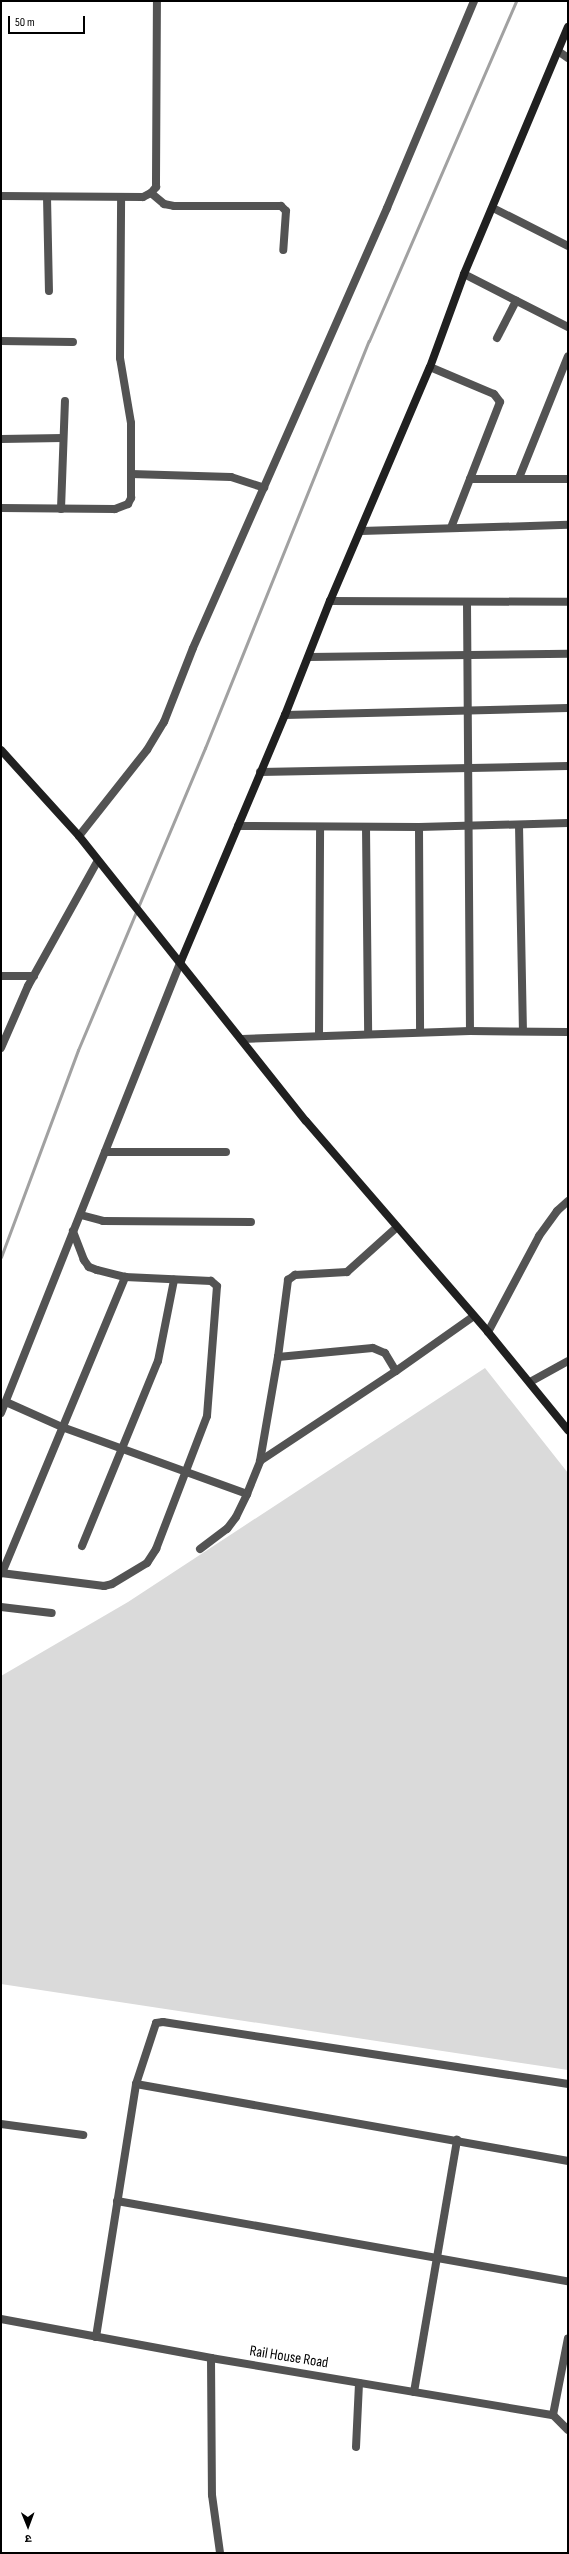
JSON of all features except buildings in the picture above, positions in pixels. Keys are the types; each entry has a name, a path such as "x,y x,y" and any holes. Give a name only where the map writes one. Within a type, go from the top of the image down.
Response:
{"street":[{"path":"1,196 143,197 152,193 156,187 157,1"},
{"path":"79,836 147,750 164,722 193,648 387,208 474,1"},
{"path":"1,1414 181,961 285,715 330,601 430,367 464,274 568,27"},
{"path":"558,51 568,58"},
{"path":"152,193 164,204 174,206 282,206 286,211 283,250"},
{"path":"1,508 122,508 128,504 131,498 131,422 120,358 121,196"},
{"path":"47,197 48,291"},
{"path":"493,208 568,246"},
{"path":"464,274 568,327"},
{"path":"497,338 516,301"},
{"path":"1,342 73,342"},
{"path":"519,478 568,356"},
{"path":"430,367 499,397 499,407 451,528"},
{"path":"61,509 65,401"},
{"path":"1,439 63,438"},
{"path":"131,474 231,477 264,488"},
{"path":"470,479 568,478"},
{"path":"361,531 568,525"},
{"path":"330,601 467,603 568,602"},
{"path":"467,603 470,1031"},
{"path":"309,657 568,654"},
{"path":"285,715 568,708"},
{"path":"1,750 79,836 106,872 171,948 306,1121 488,1332 568,1430"},
{"path":"260,772 568,766"},
{"path":"238,826 419,827 568,823"},
{"path":"519,825 523,1031"},
{"path":"319,1036 320,827"},
{"path":"366,827 368,1034"},
{"path":"419,827 420,1032"},
{"path":"1,1048 3,1037 34,976 98,862"},
{"path":"1,976 34,976"},
{"path":"242,1039 420,1032 568,1032"},
{"path":"105,1152 226,1152"},
{"path":"488,1332 539,1236 557,1211 568,1201"},
{"path":"81,1215 103,1221 251,1222"},
{"path":"200,1549 227,1530 236,1517 260,1461 278,1357 287,1283 291,1276 347,1272 397,1227"},
{"path":"73,1232 79,1252 89,1266 125,1277 211,1281 218,1290 207,1416 151,1558 112,1584 96,1586 2,1573 125,1277"},
{"path":"82,1546 158,1361 174,1280"},
{"path":"260,1461 396,1371 474,1316"},
{"path":"278,1357 373,1348 385,1353 396,1371"},
{"path":"530,1382 568,1360"},
{"path":"6,1402 62,1428 185,1470 247,1494"},
{"path":"1,1607 52,1613"},
{"path":"96,2337 136,2084 153,2028 156,2023 163,2022 568,2084"},
{"path":"136,2084 568,2161"},
{"path":"1,2124 83,2135"},
{"path":"414,2392 457,2140"},
{"path":"117,2201 437,2259 568,2281"},
{"name":"Rail House Road","path":"1,2319 211,2358 553,2415"},
{"path":"568,2338 553,2415 568,2430"},
{"path":"211,2358 212,2495 220,2553"},
{"path":"356,2447 359,2383"}],"shaded area":[{"path":"485,1368 568,1473 568,2070 1,1984 1,1676 128,1602"}],"waterway":[{"path":"1,1257 78,1050 205,748 369,341 516,1"}]}
